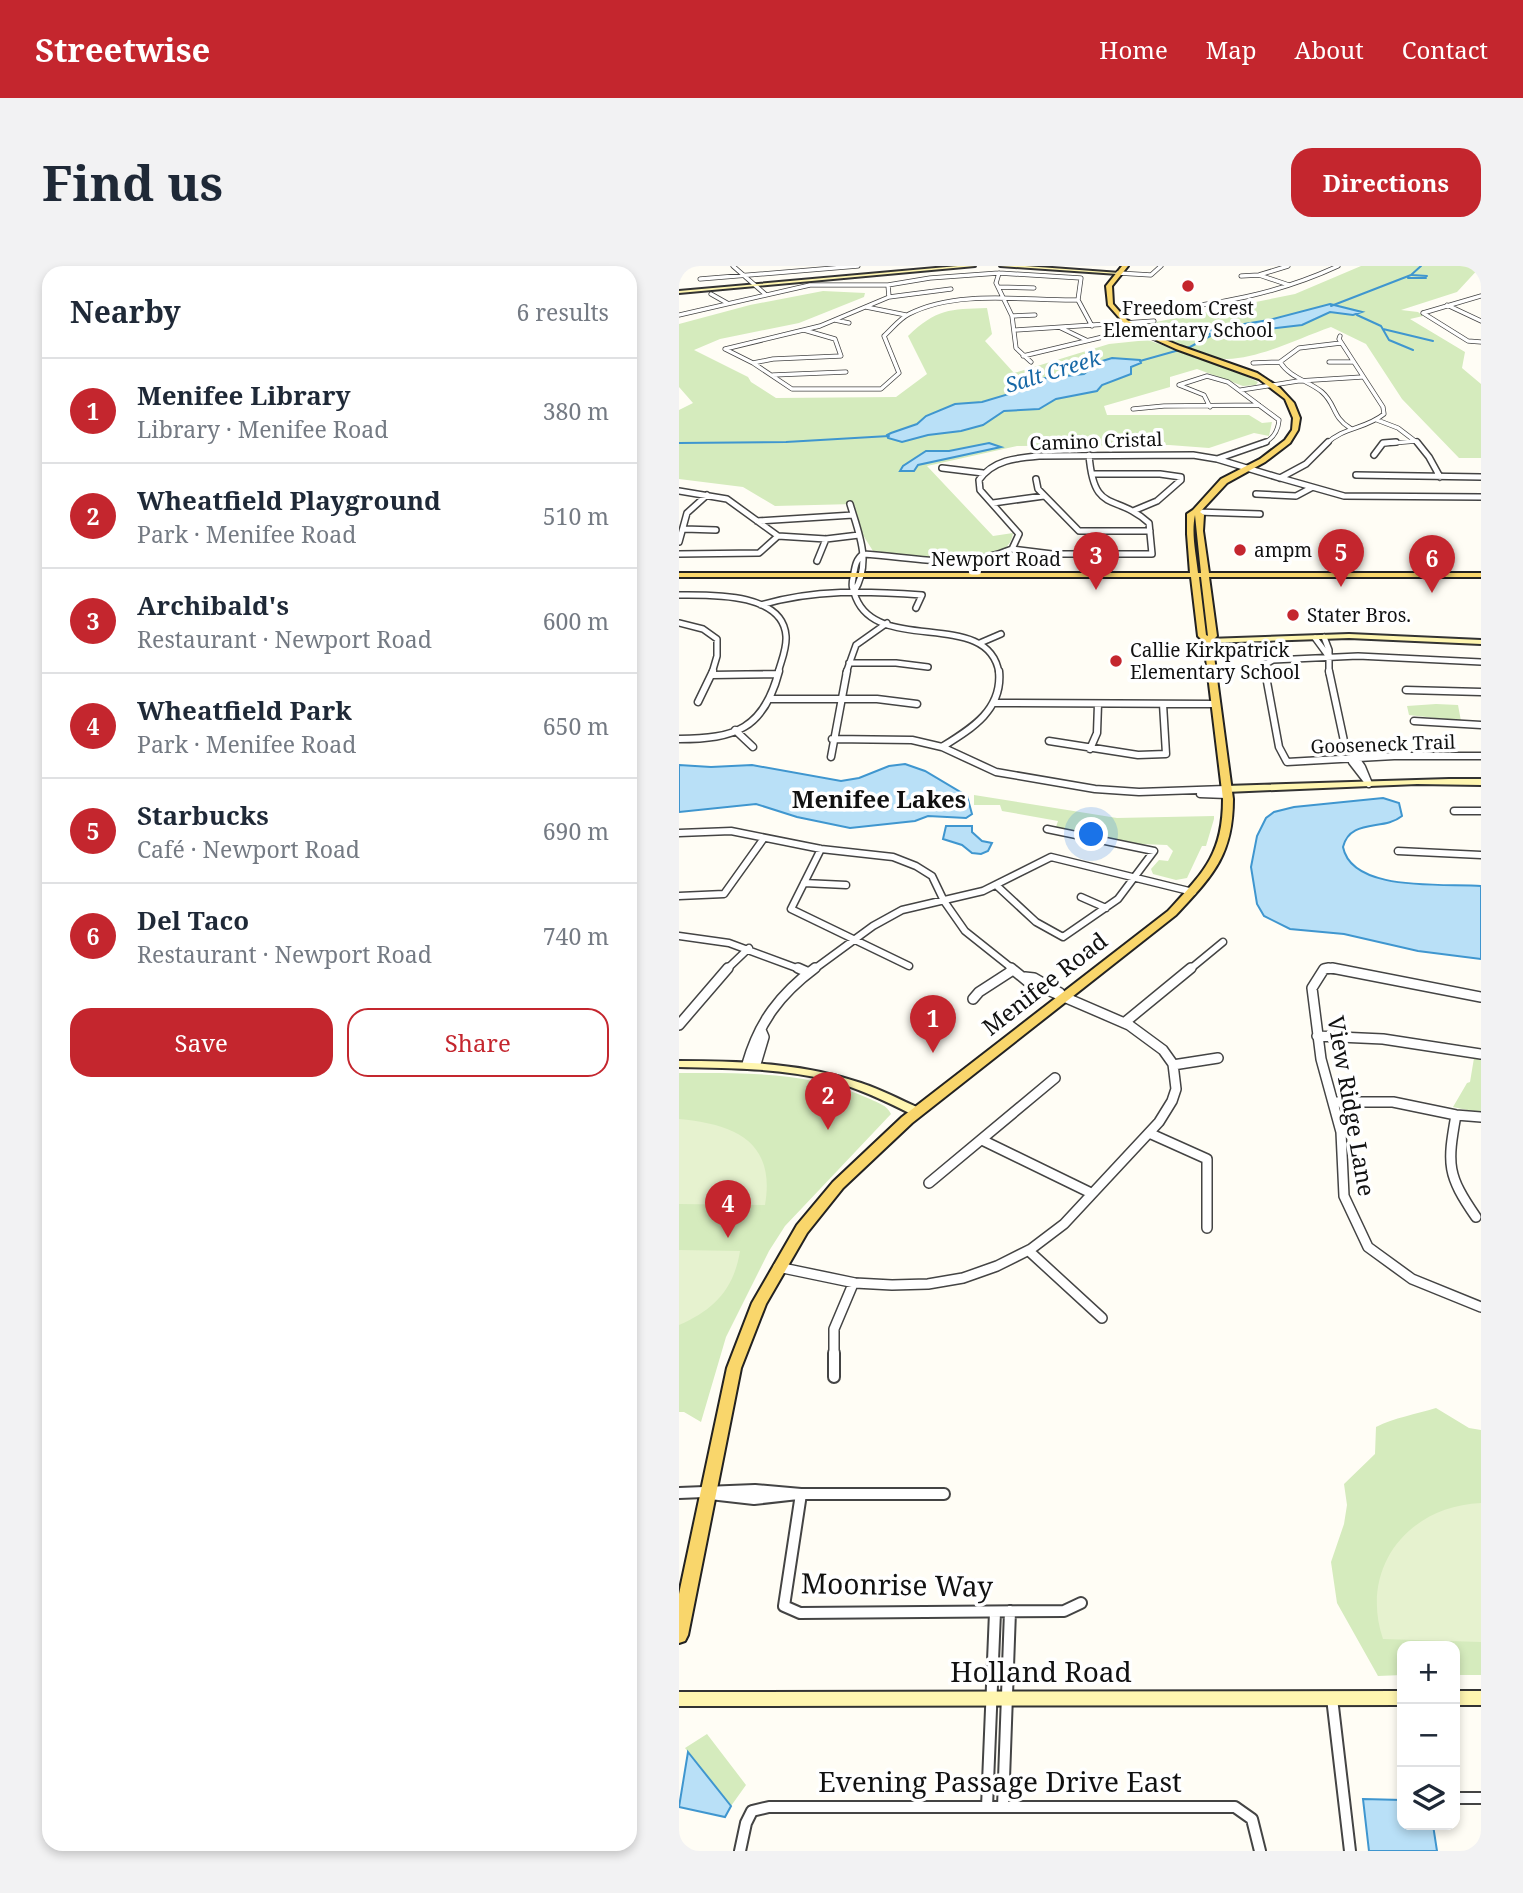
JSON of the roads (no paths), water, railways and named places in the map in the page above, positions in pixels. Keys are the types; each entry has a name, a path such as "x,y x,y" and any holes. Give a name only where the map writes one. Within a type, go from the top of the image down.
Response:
{"main road":[{"path":"1125,266 1108,287 1108,297 1115,311 1129,323 1166,343 1248,372 1273,385 1294,407 1296,427 1281,448 1214,489 1196,512"},
{"name":"Menifee Road","path":"1196,512 1201,515 1199,531 1213,636 1208,640 1202,636 1189,527 1191,514 1196,512"},
{"name":"Newport Road","path":"679,573 1481,573"},
{"name":"Menifee Road","path":"679,1635 734,1368 759,1303 802,1229 838,1185 870,1153 917,1112 1172,913 1207,875 1226,832 1227,792 1208,640"}],"street":[{"path":"733,266 747,275 765,294"},
{"path":"700,279 805,268 858,266"},
{"path":"962,266 968,274"},
{"path":"679,292 973,266"},
{"path":"1002,266 1061,268"},
{"path":"1045,266 1151,275 1161,266"},
{"path":"1266,266 1280,269"},
{"path":"1241,276 1259,275 1288,266"},
{"path":"1150,311 1200,307 1291,285 1338,266"},
{"path":"846,267 852,275 854,285"},
{"path":"999,273 996,283 1012,316 1016,330 1016,348 1031,362"},
{"path":"679,315 810,285 888,285 968,274 999,273 1081,278 1078,300 1092,326"},
{"path":"1259,275 1291,285"},
{"path":"888,285 889,297"},
{"path":"998,287 1034,288"},
{"path":"951,289 889,297 804,330 725,349 753,363 792,389 881,389 899,373 884,336 906,315 942,304 1006,300 1078,300"},
{"path":"711,295 727,303"},
{"path":"1481,296 1423,313 1468,341 1481,342"},
{"path":"1016,330 1157,320 1145,304"},
{"path":"1447,305 1481,321"},
{"path":"679,307 691,312"},
{"path":"866,307 906,315"},
{"path":"1012,316 1035,315"},
{"path":"835,320 849,323"},
{"path":"1061,328 1087,340"},
{"path":"753,363 795,357 841,356 835,339 804,330"},
{"path":"1023,356 1049,352 1107,336"},
{"path":"1340,336 1341,343 1384,409 1377,420"},
{"path":"1253,363 1280,362 1286,355 1305,347 1341,343"},
{"path":"791,350 795,357"},
{"path":"1280,362 1284,369 1326,396 1336,420 1350,428"},
{"path":"1329,362 1353,362"},
{"path":"773,375 846,372"},
{"path":"1210,407 1204,395 1179,385 1207,376 1241,390 1279,420 1276,434 1261,445 1234,451 1217,459"},
{"path":"1241,390 1362,377"},
{"path":"1133,410 1162,403 1210,407 1259,405"},
{"path":"1280,478 1306,464 1334,435 1377,420 1400,428 1416,441 1432,458 1440,477"},
{"path":"1374,455 1383,443 1416,441"},
{"name":"Camino Cristal","path":"983,473 1000,463 1018,459 1183,454 1217,459 1311,488 1356,497 1481,497"},
{"path":"863,554 894,555 938,564 963,564 991,558 1012,549 1052,554 1151,554 1147,519 1108,500 1095,489 1089,455"},
{"path":"942,468 983,473 979,480 980,490 1019,534 1012,549"},
{"path":"1092,474 1160,474 1181,477 1163,497 1133,511"},
{"path":"1356,475 1481,477"},
{"path":"1036,479 1038,489 1079,531 1150,531"},
{"path":"1256,494 1296,496 1311,488"},
{"path":"679,491 727,499 778,536 826,539 859,536"},
{"path":"679,542 684,530 683,519 706,495"},
{"path":"993,503 1044,496"},
{"path":"850,504 863,543 854,592 864,611 887,623 949,633 980,643 997,659 999,667 996,703 981,722 942,747"},
{"path":"1196,512 1260,514"},
{"path":"757,521 853,515"},
{"path":"684,530 716,530"},
{"path":"679,554 759,553 778,536"},
{"path":"817,561 826,539"},
{"path":"761,605 786,596 854,592 922,595 916,608"},
{"path":"679,594 725,595 761,605 780,619 787,643 771,699 755,721 713,736 679,739"},
{"path":"679,623 703,629 717,639 719,652 712,675 698,702"},
{"path":"831,757 841,698 856,645 887,623"},
{"path":"980,643 1001,634"},
{"path":"1319,637 1328,647 1329,677 1344,741 1354,758 1354,767 1369,784"},
{"path":"1319,637 1320,648 1329,657 1481,662"},
{"path":"1208,640 1319,637 1481,642"},
{"path":"1320,648 1328,647"},
{"name":"Gooseneck Trail","path":"1329,657 1265,663 1279,747 1282,758 1287,762 1413,755 1481,756"},
{"path":"849,663 896,663 928,667"},
{"path":"712,675 778,674"},
{"path":"1406,690 1481,692"},
{"path":"771,699 841,698 917,704"},
{"path":"996,703 1215,704"},
{"path":"1090,749 1097,733 1098,704"},
{"path":"1049,741 1138,755 1166,754 1163,704"},
{"path":"1414,721 1481,725"},
{"path":"735,730 754,747"},
{"path":"832,739 912,740 942,747 1007,775 1117,791 1313,794 1362,789 1369,784 1481,782"},
{"path":"1454,811 1481,811"},
{"path":"996,885 1036,922 1063,937 1106,908 1136,876 1154,851 1047,829"},
{"path":"679,833 731,831 821,849 893,857 916,866 932,876 959,924 974,940 1027,981 1124,1023 1146,1036 1164,1051 1173,1065 1175,1082 1171,1108 1066,1222 1029,1251 990,1270 939,1284 905,1287 853,1284 778,1267"},
{"path":"679,896 724,894 764,838"},
{"path":"821,849 792,909 909,966"},
{"path":"1398,851 1481,855"},
{"path":"751,1064 764,1037 761,1030 781,998 807,972 902,910 974,894 1051,857 1193,892"},
{"path":"804,883 846,885"},
{"path":"1081,897 1106,908"},
{"path":"679,936 705,938 749,948 807,972"},
{"path":"1124,1023 1223,942"},
{"path":"679,1025 715,981 749,948"},
{"name":"View Ridge Lane","path":"1481,997 1324,969 1312,988 1317,1036 1341,1132 1344,1196 1368,1247 1412,1279 1481,1307"},
{"path":"973,999 979,992 1013,970"},
{"path":"1317,1036 1383,1039 1481,1054"},
{"path":"1173,1065 1218,1058"},
{"path":"679,1064 751,1064 833,1076 873,1090 917,1112"},
{"path":"929,1184 1055,1078"},
{"path":"1335,1102 1393,1102 1456,1115 1481,1117"},
{"path":"1456,1115 1448,1160 1452,1183 1476,1217"},
{"path":"1149,1133 1207,1159 1207,1228"},
{"path":"982,1140 1091,1193"},
{"path":"1029,1251 1102,1318"},
{"path":"834,1377 834,1329 853,1284"},
{"path":"679,1493 708,1493 727,1498 758,1499 779,1499 801,1494 944,1494"},
{"name":"Moonrise Way","path":"801,1494 784,1606 800,1613 1064,1611 1081,1603"},
{"path":"987,1807 1010,1611"},
{"path":"995,1612 1003,1807"},
{"path":"1332,1698 1350,1851"},
{"name":"Holland Road","path":"679,1699 1397,1698"},
{"path":"1460,1698 1481,1698"},
{"path":"1460,1798 1481,1798"},
{"name":"Evening Passage Drive East","path":"740,1851 746,1823 752,1811 769,1807 1235,1807 1247,1812 1257,1822 1260,1851"}],"water":[{"path":"1330,304 1362,312 1353,315 1330,312 1302,325 1267,329 1242,337 1219,337 1200,331 1269,320"},
{"path":"1112,358 1140,360 1141,363 1131,367 1131,374 1102,385 1097,391 1056,399 1039,409 1004,411 983,425 961,431 928,435 902,442 888,438 887,435 917,424 926,416 955,404 982,402 1022,390 1028,380 1084,374 1099,362"},
{"path":"989,443 1001,447 918,465 914,471 900,471 903,466 926,451 949,451"},
{"path":"905,764 925,771 967,796 972,814 966,818 928,816 915,821 850,828 797,817 756,804 679,812 679,765 752,765 841,781 859,778 889,766"},
{"path":"1383,798 1399,803 1402,816 1353,832 1343,847 1350,862 1363,872 1402,883 1481,886 1481,959 1418,951 1344,934 1290,929 1264,916 1257,904 1251,867 1257,836 1266,818 1274,812 1294,807"},
{"path":"946,826 972,826 972,832 982,841 992,843 988,851 981,854 972,853 962,845 943,839"},
{"path":"688,1752 731,1806 725,1817 679,1807"},
{"path":"1363,1799 1397,1800 1397,1830 1434,1830 1437,1851 1369,1851"}],"waterway":[{"name":"Salt Creek","path":"1331,306 1411,275 1421,266"},
{"path":"1412,275 1427,276"},
{"path":"1408,278 1426,278"},
{"path":"1357,315 1381,326 1389,340 1413,350"},
{"path":"1383,329 1433,341"},
{"name":"Salt Creek","path":"1140,361 1190,347 1212,335"},
{"name":"Salt Creek","path":"679,443 786,442 889,436"}],"place":[{"name":"Freedom Crest Elementary School","path":"1188,286"},
{"name":"ampm","path":"1240,550"},
{"name":"Starbucks","path":"1341,587"},
{"name":"Archibald's","path":"1096,590"},
{"name":"Del Taco","path":"1432,593"},
{"name":"Stater Bros.","path":"1293,615"},
{"name":"Callie Kirkpatrick Elementary School","path":"1116,661"},
{"name":"Menifee Library","path":"933,1053"},
{"name":"Wheatfield Playground","path":"828,1130"},
{"name":"Wheatfield Park","path":"728,1238"}],"district":[{"name":"Menifee Lakes","path":"879,800"}]}
